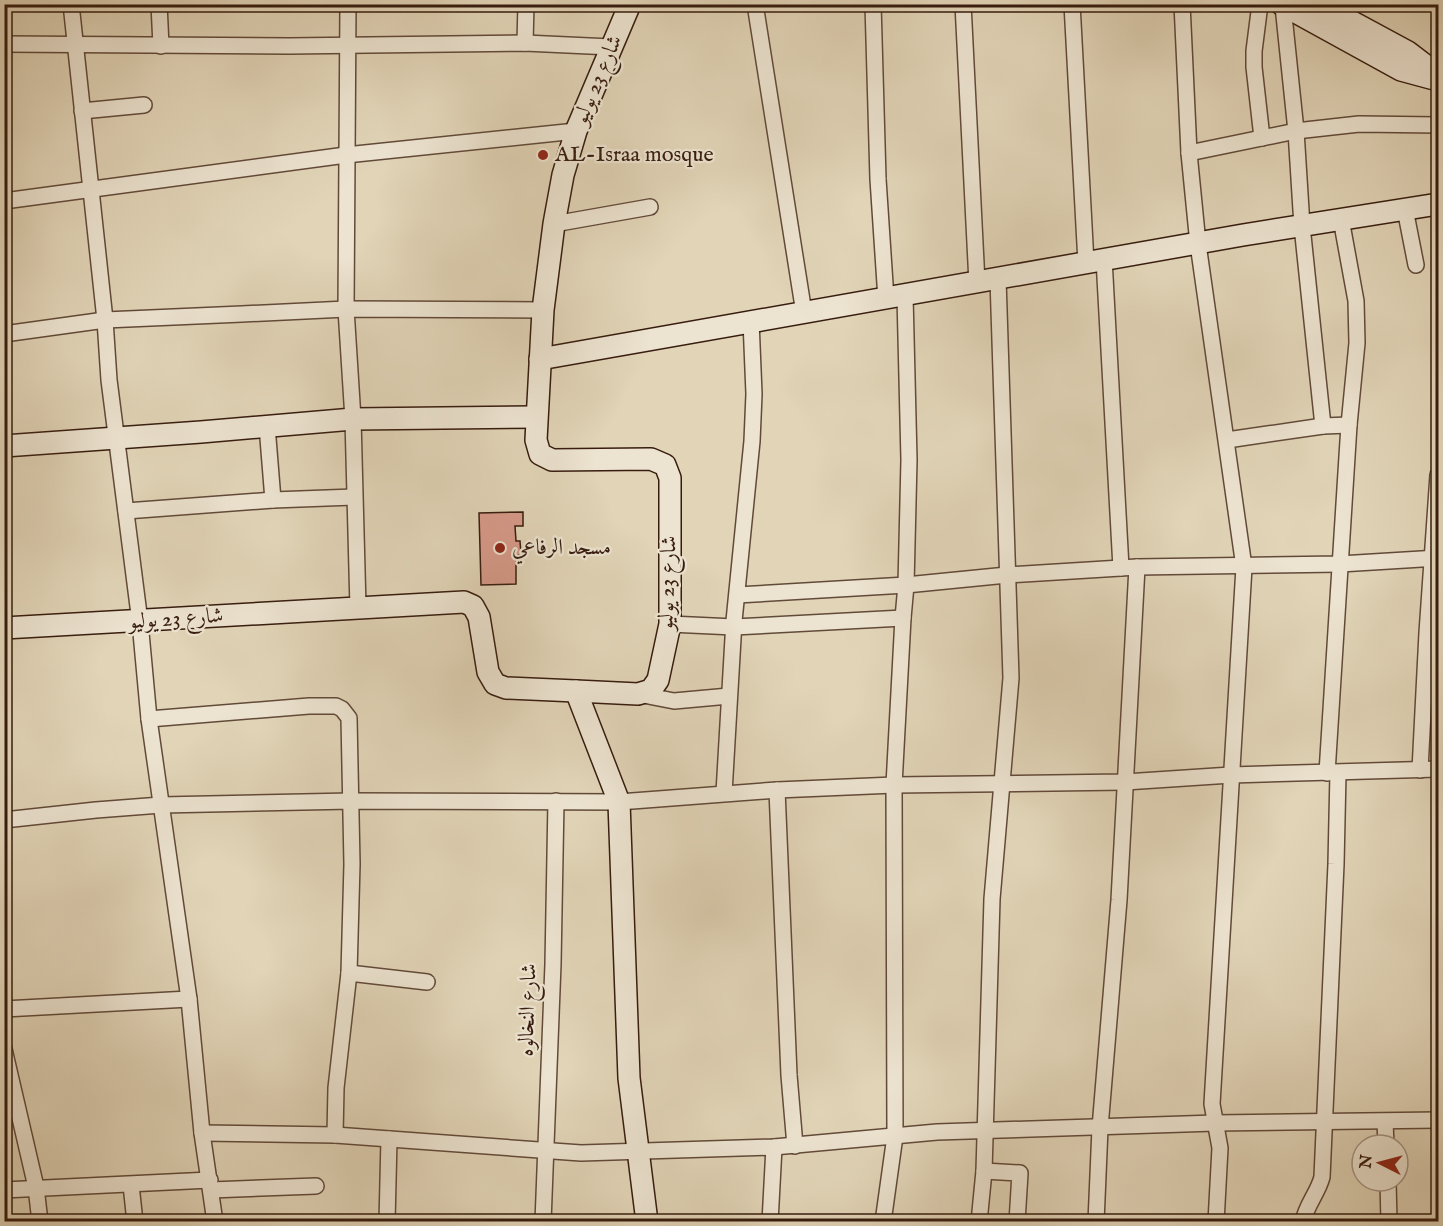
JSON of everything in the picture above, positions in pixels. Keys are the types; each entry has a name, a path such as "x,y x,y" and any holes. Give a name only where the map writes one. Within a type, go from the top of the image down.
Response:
{"street":[{"path":"71,4 116,438 140,622 149,719 189,999 202,1133 215,1221"},
{"path":"159,4 161,46"},
{"path":"348,4 346,309 353,419 358,608"},
{"path":"525,43 526,4"},
{"name":"شارع 23 يوليو","path":"4,628 464,602 473,606 479,617 488,672 495,684 506,688 576,692 638,694 651,690 658,680 670,624 670,478 665,465 651,459 552,460 540,454 536,440 543,310 563,175 576,131 630,4"},
{"path":"755,4 804,313"},
{"path":"873,4 878,179 895,297 909,460 906,585 894,784 895,1137 883,1221"},
{"path":"963,4 977,283"},
{"path":"1072,4 1095,261 1129,567 1125,782 1119,900 1100,1128 1096,1221"},
{"path":"1182,4 1189,153 1198,244 1244,567 1212,1095 1220,1148 1216,1221"},
{"path":"1260,4 1254,67 1262,138"},
{"path":"1323,426 1282,5 1324,14 1408,52 1438,75"},
{"path":"1324,14 1401,70 1438,80"},
{"path":"4,44 161,46 525,43 611,46"},
{"path":"82,111 144,105"},
{"path":"1189,153 1296,131 1359,124 1438,125"},
{"path":"4,201 346,155 576,131"},
{"path":"540,359 1095,261 1438,204"},
{"path":"554,224 650,207"},
{"path":"1405,209 1416,265"},
{"path":"1303,1221 1320,1184 1326,1123 1336,864 1332,773 1340,564 1357,343 1356,302 1341,219"},
{"path":"979,1221 984,1171 992,899 1011,678 998,279"},
{"path":"4,334 105,320 346,309 543,310"},
{"path":"724,794 734,627 752,441 754,394 752,321"},
{"path":"4,446 353,419 536,417"},
{"path":"1227,440 1323,426 1349,425"},
{"path":"267,426 273,500"},
{"path":"1420,770 1435,558 1438,475"},
{"path":"126,511 273,500 354,497"},
{"path":"737,595 906,585 1007,575 1129,567 1244,567 1435,558"},
{"path":"670,624 734,627 903,618"},
{"path":"576,692 619,802 623,864 627,1040 633,1114 647,1221"},
{"path":"638,694 674,701 729,696"},
{"path":"149,719 309,706 336,706 342,708 349,718 352,864 349,972 336,1088 335,1135"},
{"path":"4,820 161,804 351,801 619,802 894,784 1125,782 1231,775 1438,769"},
{"path":"777,790 789,1075 795,1146"},
{"name":"شارع النخالوه","path":"543,1221 553,964 556,801"},
{"path":"349,972 427,982"},
{"path":"4,1009 189,999"},
{"path":"4,1049 36,1188 40,1221"},
{"path":"202,1133 335,1135 581,1153 795,1146 937,1132 1215,1123 1438,1120"},
{"path":"1385,1122 1385,1133"},
{"path":"387,1221 389,1139"},
{"path":"770,1221 774,1147"},
{"path":"984,1171 1020,1173 1017,1221"},
{"path":"131,1185 135,1221"},
{"path":"4,1190 131,1185 316,1186"},
{"path":"1388,1193 1389,1221"}],"building":[{"name":"مسجد الرفاعي","path":"523,512 523,526 515,526 516,541 520,541 521,555 516,555 516,584 481,585 479,513"}],"place":[{"name":"AL-Israa mosque","path":"543,155"},
{"name":"مسجد الرفاعي","path":"500,548"}]}
